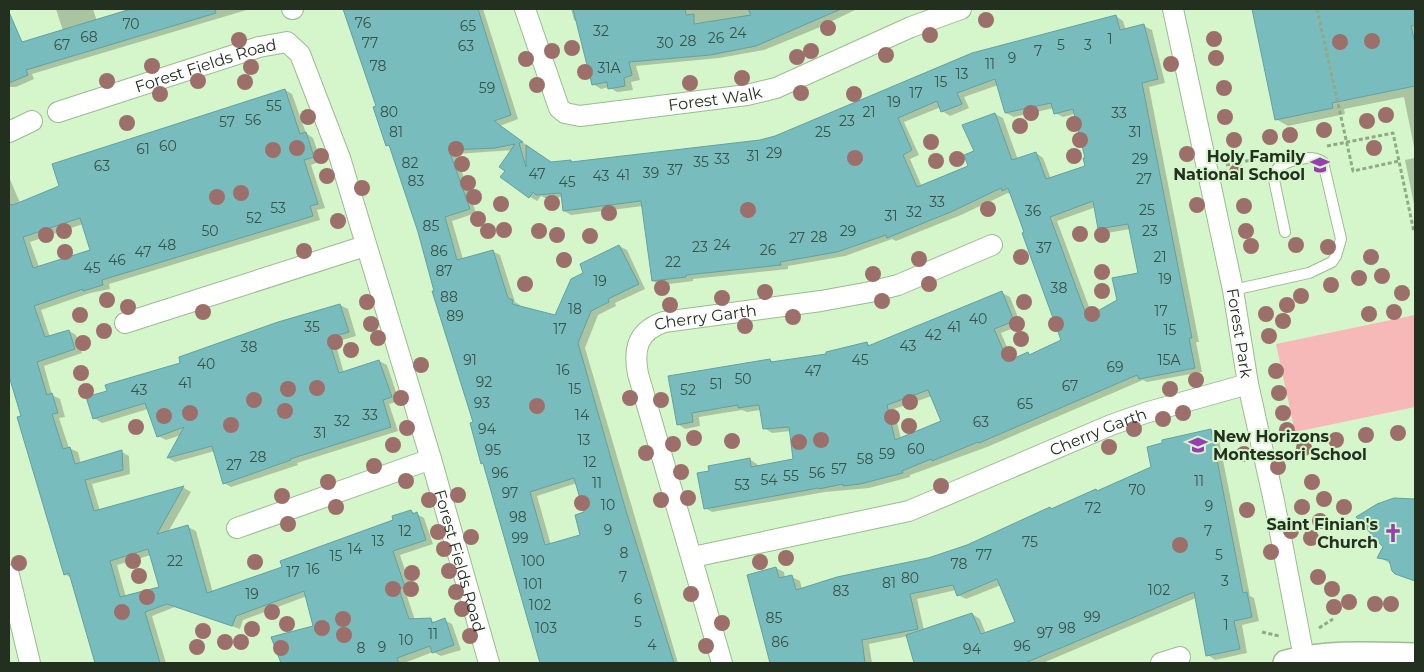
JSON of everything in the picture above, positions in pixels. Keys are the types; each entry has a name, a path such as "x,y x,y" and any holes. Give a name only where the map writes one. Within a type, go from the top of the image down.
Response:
{"street":[{"name":"Forest Walk","path":"525,9 559,108 566,113 580,116 747,95 776,88 911,27 961,9"},
{"name":"Forest Park","path":"1173,9 1233,290 1248,384 1274,501 1295,661"},
{"name":"Forest Fields Road","path":"58,112 259,47 287,42 300,54 306,64 340,158 365,246 431,459 489,663"},
{"path":"9,132 32,121"},
{"path":"125,323 365,246"},
{"name":"Cherry Garth","path":"722,663 638,374 637,350 642,336 650,328 664,322 821,301 892,286 992,246"},
{"name":"Cherry Garth","path":"693,558 909,511 1111,425 1145,413 1248,384"},
{"path":"238,528 431,459"},
{"path":"9,575 30,663"},
{"path":"1295,661 1353,655 1415,656"},
{"path":"1160,663 1180,657"}],"lane":[{"path":"1233,290 1309,273 1332,262 1336,256 1341,239 1323,162 1319,159 1310,158 1281,165 1273,175 1285,232"}],"path":[{"path":"1317,9 1353,171 1399,161"},
{"path":"1318,148 1393,133 1414,232"},
{"path":"1223,166 1271,157"}],"shaded area":[{"path":"1415,315 1415,407 1295,432 1276,344"}],"building":[{"path":"131,9 215,9 216,13 26,70 28,75 9,83 9,12 22,42"},
{"path":"343,9 478,9 511,115 494,121 523,142 519,143 526,167 526,145 551,162 571,160 571,162 760,140 775,136 972,53 1116,15 1120,30 1144,24 1158,79 1142,83 1192,338 1189,338 1195,368 1139,379 1137,375 979,443 902,471 903,473 860,484 843,486 843,484 818,488 704,509 697,473 709,471 708,466 750,458 751,467 793,459 789,427 763,429 759,405 738,408 738,405 692,413 693,422 677,425 668,376 770,359 771,362 826,354 826,352 867,342 868,346 1002,291 1014,321 994,329 1008,361 1028,352 1029,355 1061,340 1022,233 1024,232 1008,188 1002,191 1001,188 953,211 887,238 886,235 837,252 780,262 781,265 686,275 686,277 652,281 641,201 563,211 561,193 536,195 533,192 529,198 500,177 505,171 499,167 515,144 495,148 449,150 470,209 445,217 457,260 493,250 508,298 513,300 512,304 555,315 571,279 583,273 580,264 619,245 639,284 608,299 609,302 591,311 578,343 626,511 674,663 540,663 483,463 481,464 470,423 473,422 432,291 434,291 418,232 389,145 386,146 373,107 376,106","holes":["995,79 1005,113 1051,103 1054,114 1073,109 1085,158 1083,158 1085,166 1046,179 1036,152 1012,160 995,113 962,125 974,151 964,155 968,166 917,187 903,155 912,150 898,118 937,101 941,112 962,104 957,93","1093,201 1098,229 1128,224 1138,273 1112,278 1117,300 1087,317 1050,217","928,390 941,421 895,440 887,405","574,478 584,512 575,515 580,535 545,545 530,492"]},
{"path":"573,9 685,9 686,15 694,14 694,24 751,15 748,9 841,9 756,46 710,55 629,62 632,75 624,78 625,86 608,89 607,82 592,85"},
{"path":"1252,9 1415,9 1415,25 1411,26 1415,43 1415,86 1332,103 1333,108 1275,120"},
{"path":"285,89 300,134 306,132 314,157 304,160 318,204 310,206 313,216 102,280 103,285 83,291 83,289 34,306 45,337 69,330 75,349 37,362 47,395 52,393 58,413 52,414 63,449 70,447 75,464 122,450 123,470 85,480 94,511 184,486 157,534 188,525 207,593 282,567 280,561 393,520 392,516 411,510 413,514 417,512 426,540 393,551 405,587 399,589 409,619 431,618 432,623 445,618 454,645 432,653 430,646 397,658 399,663 281,663 271,637 313,626 304,591 236,616 232,626 167,604 145,612 160,663 95,663 69,573 64,575 17,417 21,416 9,376 9,204 13,205 59,186 52,164","holes":["80,218 90,250 33,268 23,237","148,549 159,587 120,597 110,561"]},
{"path":"340,304 349,332 328,338 339,373 379,360 392,397 383,400 391,427 290,459 223,484 212,446 167,458 184,427 157,437 145,403 93,419 86,397 107,391 105,385 180,363 179,357 278,322"},
{"path":"1211,429 1243,593 1247,592 1252,617 1234,621 1240,649 1206,656 1194,592 1025,663 914,663 906,635 972,613 981,634 1015,622 997,579 957,596 953,585 910,594 918,629 862,640 865,663 770,663 747,575 776,567 779,578 792,575 796,590 837,577 928,558 967,545 1050,507 1051,509 1096,489 1097,491 1151,467 1147,447 1162,443 1162,440"},
{"name":"Saint Finian's Church","path":"1394,498 1415,499 1415,581 1395,574 1392,571 1389,560 1377,558 1383,547 1356,517 1377,504"}],"place":[{"name":"Holy Family National School","path":"1320,165"},
{"name":"New Horizons Montessori School","path":"1198,445"},
{"name":"Saint Finian's Church","path":"1393,533"}]}
